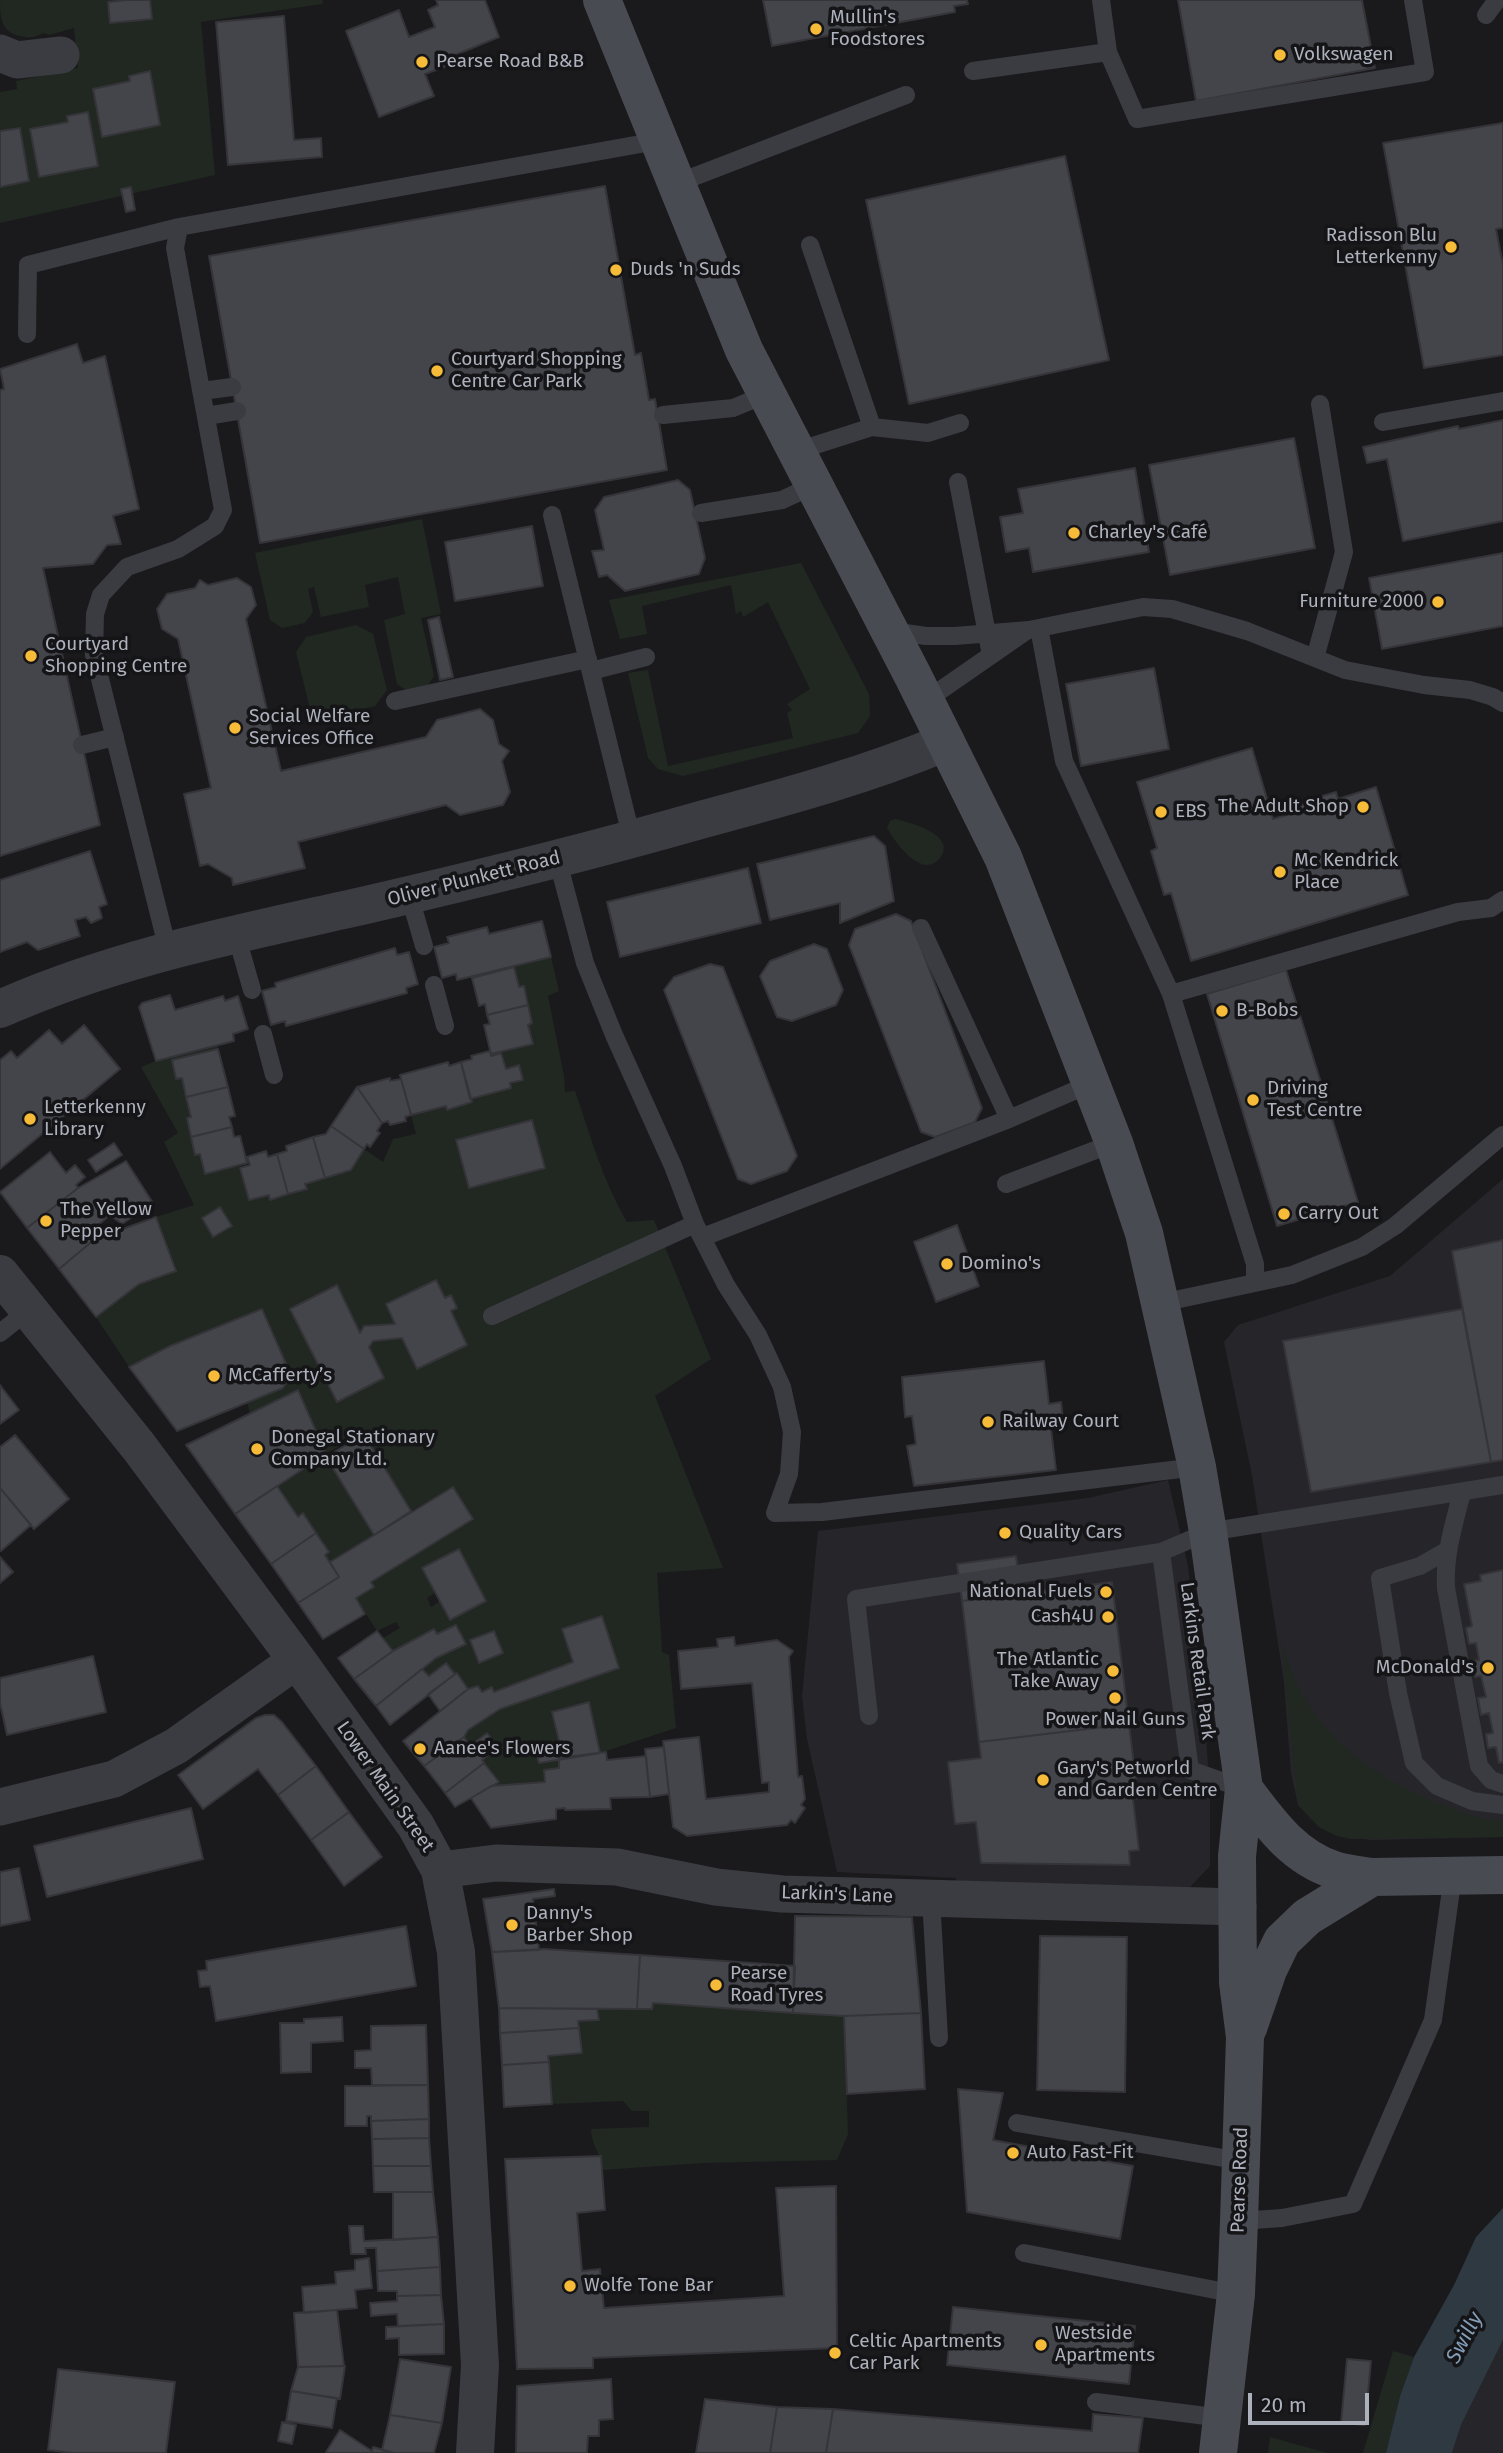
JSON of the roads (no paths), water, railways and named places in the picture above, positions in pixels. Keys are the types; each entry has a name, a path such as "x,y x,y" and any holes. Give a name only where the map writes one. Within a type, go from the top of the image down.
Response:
{"main road":[{"name":"Pearse Road","path":"602,0 744,350 1003,857 1114,1143 1144,1233 1197,1466 1244,1789 1237,1856 1238,1982 1245,2037 1239,2221 1236,2294 1220,2435"},
{"path":"1244,1789 1280,1835 1305,1857 1334,1870 1372,1877 1503,1875"},
{"path":"1245,2037 1268,1970 1282,1941 1307,1917 1372,1877"}],"street":[{"path":"0,53 18,60 61,55"},
{"name":"Oliver Plunkett Road","path":"0,1009 54,987 168,950 632,839 846,780 946,743"},
{"name":"Lower Main Street","path":"0,1274 139,1447 416,1826 440,1870 456,1952 480,2365 475,2453"},
{"path":"0,1807 114,1779 176,1746 296,1660"},
{"name":"Larkin's Lane","path":"440,1870 496,1863 617,1867 716,1887 782,1895 1238,1907"}],"lane":[{"path":"1101,0 1108,51 1137,119 1425,72 1413,0"},
{"path":"1486,15 1497,0"},
{"path":"973,71 1108,51"},
{"path":"675,184 906,95"},
{"path":"27,334 28,265 179,227 657,141"},
{"path":"168,950 94,655 96,614 101,595 127,567 178,549 215,526 223,510 175,248 179,227"},
{"path":"810,245 872,427"},
{"path":"202,391 232,387"},
{"path":"663,415 733,408 768,394"},
{"path":"1382,422 1503,401"},
{"path":"1315,658 1344,552 1320,404"},
{"path":"206,416 237,411"},
{"path":"797,451 872,427 928,433 960,423"},
{"path":"958,482 991,654"},
{"path":"701,513 782,500 814,485"},
{"path":"552,515 632,839"},
{"path":"889,631 926,636 988,633 1034,629 1143,607 1172,609 1247,631 1345,670 1500,697"},
{"path":"925,701 991,654 1034,629"},
{"path":"1034,629 1064,761 1171,994 1255,1264 1255,1282"},
{"path":"395,701 646,657"},
{"path":"82,745 115,737"},
{"path":"558,858 585,962 614,1035 699,1230 726,1285 758,1335 782,1387 792,1432 789,1474 775,1513 821,1512 1197,1466"},
{"path":"409,894 424,946"},
{"path":"1171,994 1458,912 1491,908 1503,900"},
{"path":"921,928 1009,1119"},
{"path":"236,934 252,989"},
{"path":"434,985 445,1026"},
{"path":"263,1034 274,1075"},
{"path":"492,1315 699,1230 1009,1119 1090,1084"},
{"path":"1161,1303 1292,1275 1362,1247 1395,1226 1503,1135"},
{"path":"1006,1184 1114,1143"},
{"path":"0,1333 30,1309"},
{"path":"869,1716 856,1599 1161,1552 1208,1531 1462,1492 1501,1491"},
{"path":"1462,1492 1448,1550 1446,1587 1479,1766 1491,1780 1503,1784"},
{"path":"1448,1550 1420,1566 1380,1578 1398,1693 1414,1763 1437,1786 1472,1801 1503,1805"},
{"name":"Larkins Retail Park","path":"1161,1552 1190,1770 1244,1789"},
{"path":"1239,2221 1282,2218 1353,2204 1433,2020 1453,1875"},
{"path":"931,1898 939,2038"},
{"path":"1017,2123 1241,2161"},
{"path":"1024,2253 1236,2294"},
{"path":"1096,2402 1220,2435"}],"water":[{"name":"Swilly","path":"1503,2208 1503,2340 1461,2425 1452,2453 1386,2453 1400,2396 1414,2357 1454,2285 1476,2237"}],"place":[{"name":"Mullin's Foodstores","path":"816,29"},
{"name":"Volkswagen","path":"1280,55"},
{"name":"Pearse Road B&B","path":"422,62"},
{"name":"Radisson Blu Letterkenny","path":"1451,247"},
{"name":"Duds 'n Suds","path":"616,270"},
{"name":"Courtyard Shopping Centre Car Park","path":"437,371"},
{"name":"Charley's Café","path":"1074,533"},
{"name":"Furniture 2000","path":"1438,602"},
{"name":"Courtyard Shopping Centre","path":"31,656"},
{"name":"Social Welfare Services Office","path":"235,728"},
{"name":"The Adult Shop","path":"1363,807"},
{"name":"EBS","path":"1161,812"},
{"name":"Mc Kendrick Place","path":"1280,872"},
{"name":"B-Bobs","path":"1222,1011"},
{"name":"Driving Test Centre","path":"1253,1100"},
{"name":"Letterkenny Library","path":"30,1119"},
{"name":"Carry Out","path":"1284,1214"},
{"name":"The Yellow Pepper","path":"46,1221"},
{"name":"Domino's","path":"947,1264"},
{"name":"McCafferty’s","path":"214,1376"},
{"name":"Railway Court","path":"988,1422"},
{"name":"Donegal Stationary Company Ltd.","path":"257,1449"},
{"name":"Quality Cars","path":"1005,1533"},
{"name":"National Fuels","path":"1106,1592"},
{"name":"Cash4U","path":"1108,1617"},
{"name":"McDonald's","path":"1488,1668"},
{"name":"The Atlantic Take Away","path":"1113,1671"},
{"name":"Power Nail Guns","path":"1115,1698"},
{"name":"Aanee's Flowers","path":"420,1749"},
{"name":"Gary's Petworld and Garden Centre","path":"1043,1780"},
{"name":"Danny's Barber Shop","path":"512,1925"},
{"name":"Pearse Road Tyres","path":"716,1985"},
{"name":"Auto Fast-Fit","path":"1013,2153"},
{"name":"Wolfe Tone Bar","path":"570,2286"},
{"name":"Westside Apartments","path":"1041,2345"},
{"name":"Celtic Apartments Car Park","path":"835,2353"}]}
